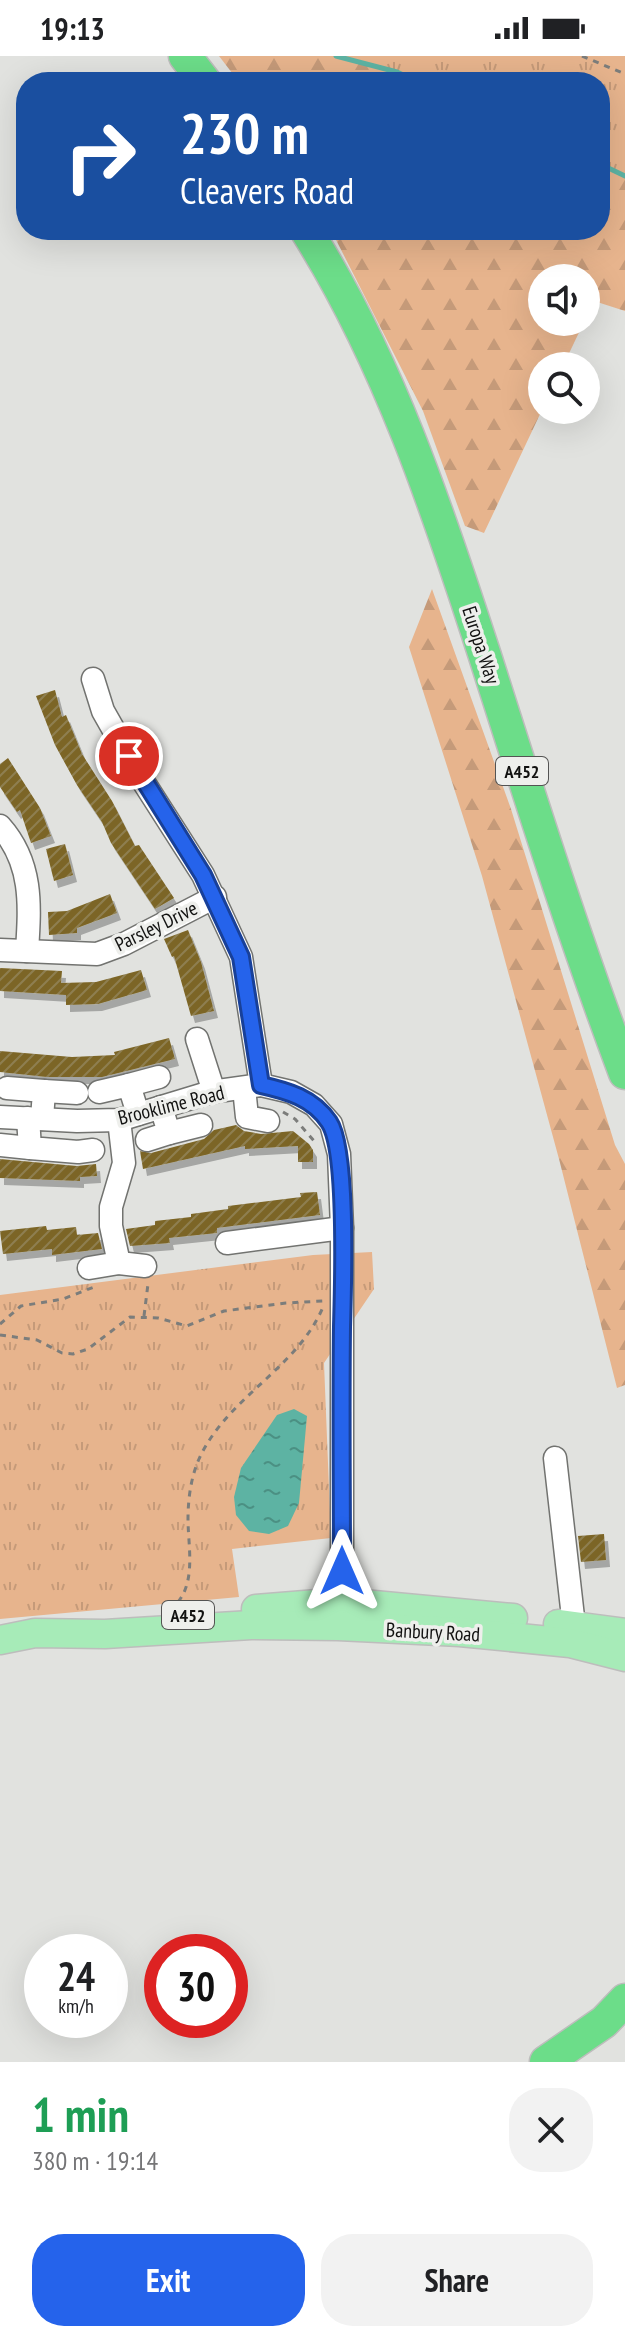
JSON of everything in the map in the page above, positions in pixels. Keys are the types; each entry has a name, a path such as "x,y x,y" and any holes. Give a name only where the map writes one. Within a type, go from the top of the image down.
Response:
{"highway":[{"path":"185,56 197,72"},
{"name":"Europa Way","path":"312,240 349,307 422,469 625,1073"},
{"path":"546,2062 618,2013"}],"main road":[{"path":"340,1614 460,1612 625,1633"},
{"name":"Banbury Road","path":"0,1640 35,1633 105,1634 251,1625 340,1614 460,1632 570,1643 625,1657"}],"street":[{"path":"93,679 103,711 215,897 241,957 249,1106"},
{"path":"0,826 13,840 28,882 27,951"},
{"name":"Parsley Drive","path":"0,950 97,954 124,944 215,897"},
{"path":"197,1039 214,1092"},
{"path":"7,1088 88,1092 159,1077"},
{"path":"119,1263 111,1226 111,1207 124,1163 129,1085"},
{"path":"30,1148 44,1091"},
{"name":"Brooklime Road","path":"0,1117 128,1117 214,1092 249,1106 291,1092 314,1105 331,1124 339,1154 342,1228 340,1614"},
{"path":"161,1107 169,1133"},
{"path":"147,1140 201,1125"},
{"path":"0,1145 78,1152 93,1150"},
{"path":"227,1243 342,1228"},
{"path":"119,1263 143,1273"},
{"path":"95,1276 119,1263"},
{"path":"555,1458 574,1626"}],"path":[{"path":"582,56 625,74"},
{"path":"249,1106 287,1113 309,1134 319,1152"},
{"path":"143,1273 149,1281 144,1316"},
{"path":"0,1324 21,1306 63,1299 95,1276"},
{"path":"0,1335 37,1340 62,1353 73,1354 88,1349 125,1319 144,1316 187,1326 224,1311 326,1299 309,1333 225,1417 200,1458 189,1496 188,1581 178,1602"}],"green space":[{"path":"219,56 336,56 397,72 231,72"},
{"path":"336,56 625,56 625,176 610,169 610,72 397,72"},
{"path":"610,169 625,176 625,311 600,303 600,264 528,264 528,336 577,336 570,352 528,352 528,424 535,424 484,533 465,526 423,411 336,240 610,240"},
{"path":"432,589 511,809 615,1145 625,1164 625,1385 617,1388 482,876 409,647"},
{"path":"372,1252 374,1289 324,1363 331,1538 232,1549 239,1597 0,1619 0,1295 313,1255"}],"water":[{"path":"294,1409 307,1416 299,1503 288,1526 269,1534 249,1531 236,1515 234,1497 241,1468 277,1415"}],"building":[{"path":"55,690 62,717 66,715 82,754 112,801 135,846 139,845 174,898 155,909 111,843 102,822 55,745 36,696"},
{"path":"8,758 40,808 51,836 31,843 20,810 17,812 0,787 0,764"},
{"path":"65,844 73,875 54,881 46,849"},
{"path":"110,894 117,913 77,928 77,933 49,935 48,912 67,911"},
{"path":"188,930 201,962 214,1011 191,1016 174,956 164,939"},
{"path":"0,968 62,971 61,983 96,982 141,970 147,990 98,1004 66,1005 66,995 0,991"},
{"path":"169,1038 175,1059 102,1077 47,1077 0,1072 0,1051 72,1057 115,1055 114,1052"},
{"path":"236,1125 244,1131 261,1134 293,1131 313,1150 313,1162 298,1162 298,1146 245,1149 245,1146 143,1169 140,1151 151,1153 204,1139 214,1130"},
{"path":"0,1159 77,1166 96,1164 97,1176 80,1177 80,1181 0,1178"},
{"path":"317,1192 320,1215 217,1228 217,1233 169,1238 170,1243 130,1246 126,1229 228,1209 228,1206 301,1197 300,1193"},
{"path":"46,1226 47,1230 76,1227 77,1235 98,1233 102,1249 52,1255 52,1249 3,1254 0,1231"},
{"path":"604,1534 606,1560 581,1562 578,1536"}],"waterway":[{"path":"336,56 397,72"},
{"path":"610,169 625,176"}],"route":[{"path":"129,756 203,875 241,957 261,1085 291,1092 314,1105 331,1124 339,1154 344,1288 342,1571"}]}
